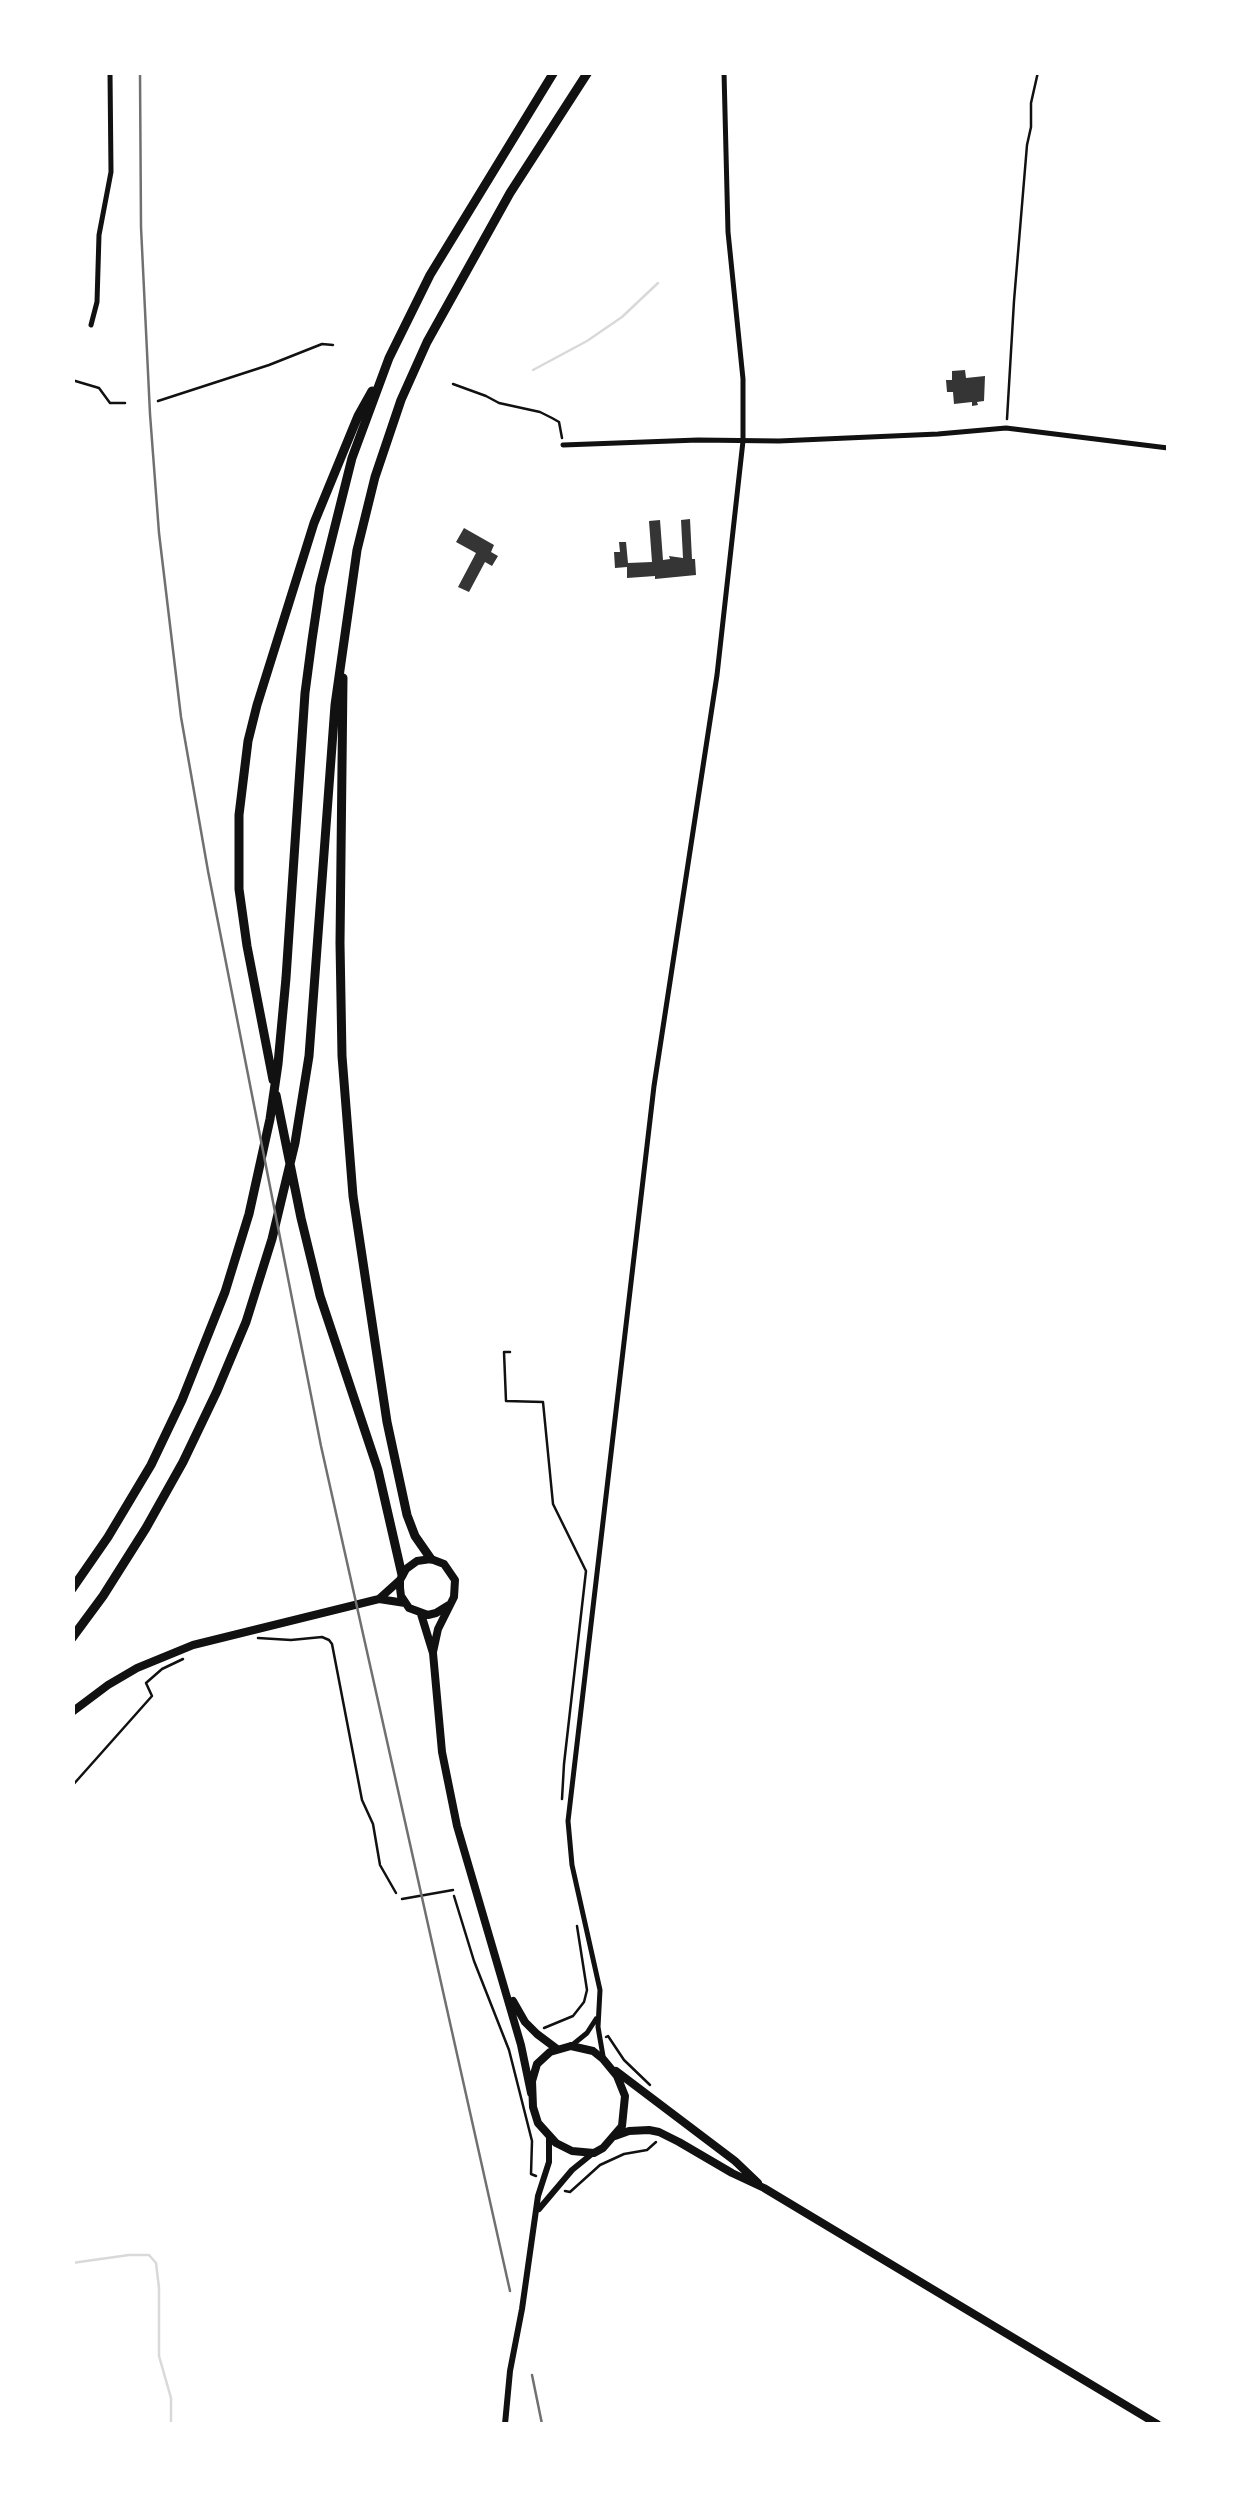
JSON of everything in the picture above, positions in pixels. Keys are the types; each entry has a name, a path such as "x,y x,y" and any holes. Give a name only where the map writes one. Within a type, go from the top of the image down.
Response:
{"highway":[{"path":"401,1578 378,1470 320,1296 301,1218 247,946 240,889 239,815 257,705 314,523 358,416 430,274 554,72"},
{"path":"72,1638 146,1528 183,1462 246,1322 272,1239 295,1143 309,1056 335,705 362,532 375,477 401,400 427,342 510,193 588,72"},
{"path":"72,1589 136,1490 182,1400 234,1263 259,1174 278,1064 314,622 352,458 389,358"},
{"path":"344,640 340,943 344,1103 353,1196 387,1422 407,1515 415,1536 431,1559"}],"main road":[{"path":"379,1599 417,1561 431,1559 444,1564 453,1574 455,1592 438,1629 433,1653"},
{"path":"401,1578 401,1596 420,1614 433,1653 442,1752 457,1826 522,2045 538,2124 550,2138 572,2152 594,2152"},
{"path":"72,1712 108,1684 193,1645 379,1599 405,1603"},
{"path":"420,1614 436,1614 449,1605"},
{"path":"506,1989 525,2022 557,2048"},
{"path":"531,2094 537,2064 557,2048 571,2046 593,2051 604,2059 623,2090 626,2106 622,2126 615,2136 572,2170 536,2212"},
{"path":"612,2069 735,2161 764,2188"},
{"path":"615,2136 640,2130 660,2132 764,2188 1158,2424"},
{"path":"504,2424 550,2138"}],"street":[{"path":"91,326 111,172 110,72"},
{"path":"604,2059 599,2038 597,1974 572,1865 568,1822 654,1086 716,685 743,441 743,379 727,214 724,72"},
{"path":"563,444 938,434 1006,428 1168,448"},
{"path":"571,2046 598,2016"}],"lane":[{"path":"402,1899 453,1890"}],"path":[{"path":"1006,428 1031,103 1038,72"},
{"path":"158,401 322,344 332,345"},
{"path":"72,380 99,388 110,403 125,403"},
{"path":"454,384 498,404 540,412 560,422 563,444"},
{"path":"510,1352 504,1352 506,1401 543,1402 554,1504 586,1571"},
{"path":"252,1638 322,1637 332,1644 362,1800 373,1824 380,1866 402,1899"},
{"path":"72,1786 152,1696 146,1683 191,1656"},
{"path":"453,1890 474,1961 510,2050 532,2141 530,2174 537,2177"},
{"path":"544,2028 573,2016"},
{"path":"604,2038 608,2036 624,2060 648,2084"},
{"path":"562,2190 570,2192 600,2165 624,2154 647,2150 656,2139"}],"building":[{"path":"965,370 966,378 985,376 984,401 977,402 978,405 954,404 953,392 947,392 946,380 952,380 952,371"},
{"path":"690,519 696,575 627,578 627,567 615,568 614,552 620,552 619,542 626,542 628,563 652,562 649,521 660,520 663,560 670,559 669,556 683,558 681,520"},
{"path":"464,528 494,545 491,552 498,556 492,566 485,562 469,592 458,587 476,553 456,542"}],"waterway":[{"path":"533,370 622,317 658,283"},
{"path":"72,2263 129,2255 149,2255 156,2263 159,2356 171,2398 171,2424"}],"railway":[{"path":"140,72 141,227 150,414 159,533 181,717 321,1446 510,2291"},
{"path":"532,2375 542,2424"}]}
